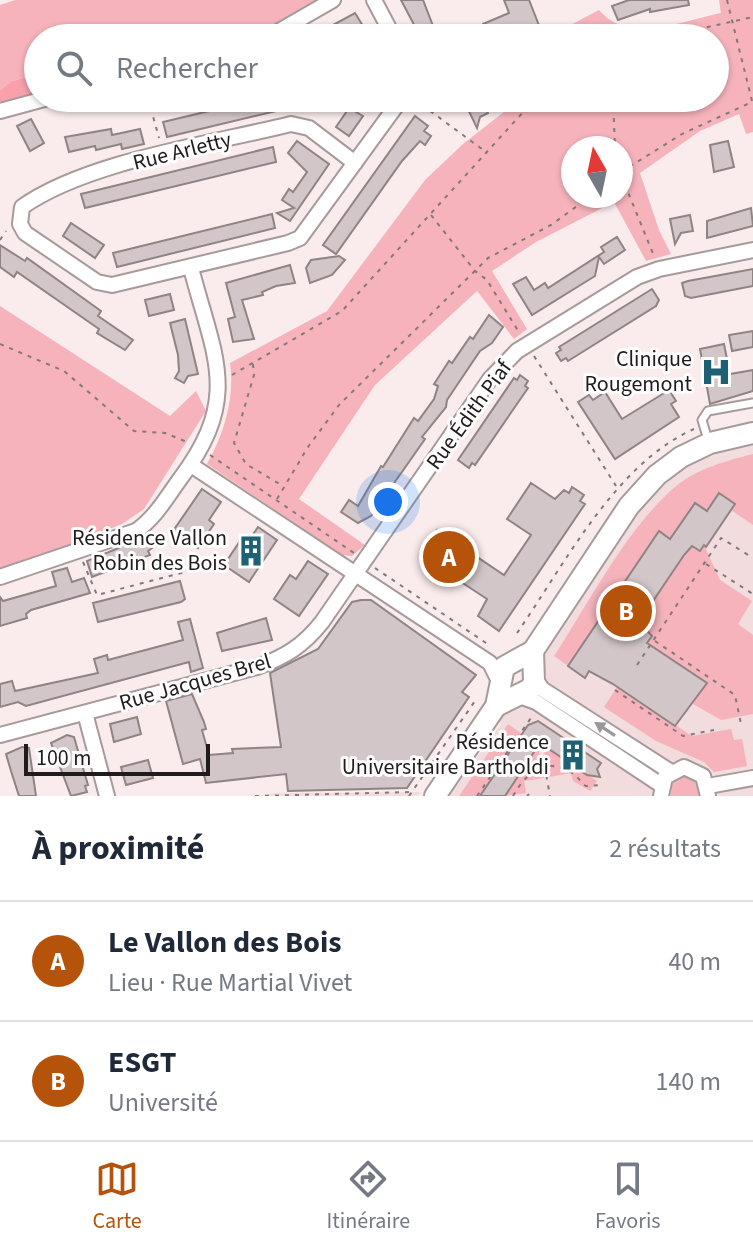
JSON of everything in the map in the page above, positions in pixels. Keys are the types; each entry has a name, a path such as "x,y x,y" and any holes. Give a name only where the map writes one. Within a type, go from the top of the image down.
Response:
{"street":[{"path":"291,24 333,0"},
{"path":"374,0 387,24"},
{"path":"0,111 24,104"},
{"path":"0,577 123,538 147,523 191,465 215,421 219,382 191,268 300,238 392,112"},
{"name":"Rue Arletty","path":"191,268 103,285 25,233 20,224 22,207 51,188 85,174 291,124 309,128 355,163"},
{"name":"Rue Édith Piaf","path":"353,573 490,379 527,344 623,284 659,269 753,250"},
{"path":"435,796 511,675 641,491 668,466 710,443 753,433"},
{"path":"191,465 511,675 542,689 671,772 692,768 701,774 708,791 753,778"},
{"name":"Rue Jacques Brel","path":"0,735 257,667 287,656 306,641 322,622 353,573"},
{"path":"511,675 540,705 661,790 671,772"},
{"path":"85,713 107,796"}],"lane":[{"path":"710,443 702,420 708,411 753,403"}],"path":[{"path":"633,165 682,134 753,104 727,0"},
{"path":"723,24 753,17"},
{"path":"152,112 163,155"},
{"path":"432,112 486,152"},
{"path":"219,382 342,311 523,112"},
{"path":"614,112 615,136"},
{"path":"633,203 659,269"},
{"path":"276,500 339,405 475,271 494,254 551,225 574,208"},
{"path":"430,214 475,271 487,280 618,487 517,633"},
{"path":"0,344 64,371 134,431 165,433 200,448 363,559 511,675"},
{"path":"253,363 254,375 234,443 246,464 284,486"},
{"path":"637,665 721,538 753,558"},
{"path":"80,553 97,595 185,572"},
{"path":"705,563 753,594"},
{"path":"654,640 735,695 741,724"},
{"path":"615,690 683,736 714,730"},
{"path":"409,796 475,701"},
{"path":"477,796 540,705"},
{"path":"541,746 550,796"},
{"path":"513,796 530,772 545,767 567,770 586,786 601,785"},
{"path":"255,796 412,792"}],"shaded area":[{"path":"15,0 333,0 291,24 24,24 24,78 12,81 0,90 0,5"},
{"path":"719,0 753,0 753,132 746,134 739,114 700,131 640,173 659,230 671,254 646,261 617,208 633,208 633,136 561,136 561,208 602,208 536,242 492,271 527,329 514,339 477,291 375,385 299,499 365,545 352,556 342,555 207,464 227,415 231,389 230,363 327,311 425,180 463,144 504,112 729,112 729,24 677,24 721,13"},
{"path":"599,10 619,24 572,24"},
{"path":"24,78 24,103 0,111 0,90 12,81"},
{"path":"0,306 170,416 196,391 206,411 144,509 122,524 0,572"},
{"path":"753,433 753,796 449,796 501,724 496,706 536,702 543,690 533,651 657,475"},
{"path":"753,454 753,525 731,510 735,504 719,494 707,511 695,503 676,543 658,532 568,666 554,656 609,567 657,504 692,475"},
{"path":"704,545 720,580 752,601 738,624 753,635 753,714 721,720 693,704 706,683 647,643 652,635 639,622 684,555 693,546"},
{"path":"617,687 692,736 731,729 734,740 742,739 747,766 714,772 704,762 656,741 604,707"},
{"path":"508,724 522,734 480,796 459,796"},
{"path":"543,745 597,781 590,791 573,781 571,773 549,777"},
{"path":"538,746 544,778 524,781 526,793 505,796"},
{"path":"684,776 695,781 699,796 671,796 672,784"},
{"path":"421,792 417,796 255,796 275,793"}],"building":[{"path":"401,0 423,0 432,24 414,24"},
{"path":"504,0 529,0 538,24 483,24 509,13"},
{"path":"629,0 688,0 689,5 650,12 650,9 618,20 612,6"},
{"path":"355,13 362,24 335,24"},
{"path":"205,112 272,112 167,137 163,122"},
{"path":"346,112 363,116 349,136 336,127"},
{"path":"469,112 488,112 480,117 477,128"},
{"path":"415,116 428,126 424,131 431,136 425,145 420,141 402,161 336,254 323,245"},
{"path":"31,119 44,143 30,151 17,126"},
{"path":"111,129 112,135 140,129 144,144 122,149 121,144 96,150 95,146 69,152 65,137"},
{"path":"297,141 329,164 290,221 277,213 294,208 282,200 289,189 293,192 307,172 288,153"},
{"path":"728,141 734,167 714,172 710,145"},
{"path":"273,147 276,162 85,208 81,194"},
{"path":"751,208 753,226 707,238 707,221"},
{"path":"272,214 275,228 117,267 113,253"},
{"path":"690,215 693,231 681,233 675,244 670,219"},
{"path":"71,223 104,245 95,258 63,236"},
{"path":"617,237 625,250 604,264 599,257 595,276 532,315 513,284 526,277 534,290 545,283 548,288 604,252 601,247"},
{"path":"0,245 25,261 27,258 101,311 98,316 133,340 125,350 97,333 99,329 17,272 14,277 0,267"},
{"path":"339,256 345,260 332,275 310,283 306,268 311,260"},
{"path":"290,265 295,283 276,286 262,292 263,295 242,300 254,339 233,342 228,319 235,317 226,283"},
{"path":"753,269 753,286 691,298 685,296 682,283"},
{"path":"652,289 659,300 656,306 568,361 566,358 561,361 556,353 561,350 559,347"},
{"path":"170,294 174,310 149,316 145,300"},
{"path":"489,315 503,327 492,343 480,351 447,400 446,407 422,437 425,439 371,516 358,523 341,512 349,500 358,506 414,418 418,421 434,399 438,386 434,384 449,361 452,363 470,337 473,339"},
{"path":"185,319 198,374 188,376 184,383 175,378 179,371 178,355 170,323"},
{"path":"753,331 753,347 732,351 729,335"},
{"name":"Clinique Rougemont","path":"724,344 730,374 753,370 753,391 710,404 700,349"},
{"path":"520,375 528,381 525,386 528,388 475,465 472,463 469,468 458,460 514,378 517,380"},
{"path":"669,390 676,401 671,404 679,417 615,459 578,402 589,395 593,400 605,392 622,419"},
{"path":"531,483 555,499 564,490 569,493 572,487 584,495 580,501 585,504 499,631 478,616 487,599 420,555 437,530 504,575 531,535 507,519"},
{"name":"Résidence Vallon Robin des Bois","path":"202,489 221,502 209,520 214,524 198,548 173,531"},
{"path":"719,493 735,504 706,547 704,545 700,551 692,546 684,555 639,622 652,636 647,643 707,683 675,726 613,684 589,671 585,678 568,666 659,531 670,539 695,503 707,511"},
{"name":"Résidence Vallon Robin des Bois","path":"258,527 277,540 249,582 224,565 240,541 246,545"},
{"path":"145,537 152,548 148,551 150,555 92,577 87,561"},
{"name":"Résidence Vallon Robin des Bois","path":"308,561 328,574 299,616 274,599 290,575 296,579"},
{"path":"67,568 72,582 84,578 90,593 31,610 26,614 27,618 0,626 0,597 3,601 56,586 52,572"},
{"path":"180,581 185,599 181,602 98,622 93,603"},
{"path":"371,600 476,675 462,692 469,697 407,788 288,791 286,774 206,783 200,759 183,764 166,701 192,694 206,729 202,730 209,755 233,753 232,749 281,747 270,673 318,649 352,602"},
{"path":"266,618 272,640 222,651 217,633"},
{"path":"190,619 203,668 191,672 189,662 26,706 18,702 0,707 0,684 12,681 15,691 98,673 94,659 107,655 108,660 183,640 178,622"},
{"path":"137,717 141,734 114,742 110,724"},
{"name":"Résidence Universitaire Bartholdi","path":"538,721 601,763 597,769 600,777 587,775 540,743 505,796 480,796 528,725"},
{"path":"67,735 74,737 88,785 85,786 87,792 71,796 51,743"},
{"path":"22,747 29,748 36,796 19,796 6,754"},
{"path":"148,760 153,778 126,785 121,767"}],"place":[{"name":"Clinique Rougemont","path":"716,372"},
{"name":"Résidence Vallon Robin des Bois","path":"251,551"},
{"name":"Le Vallon des Bois","path":"449,557"},
{"name":"ESGT","path":"626,611"},
{"name":"Résidence Universitaire Bartholdi","path":"573,755"}]}
